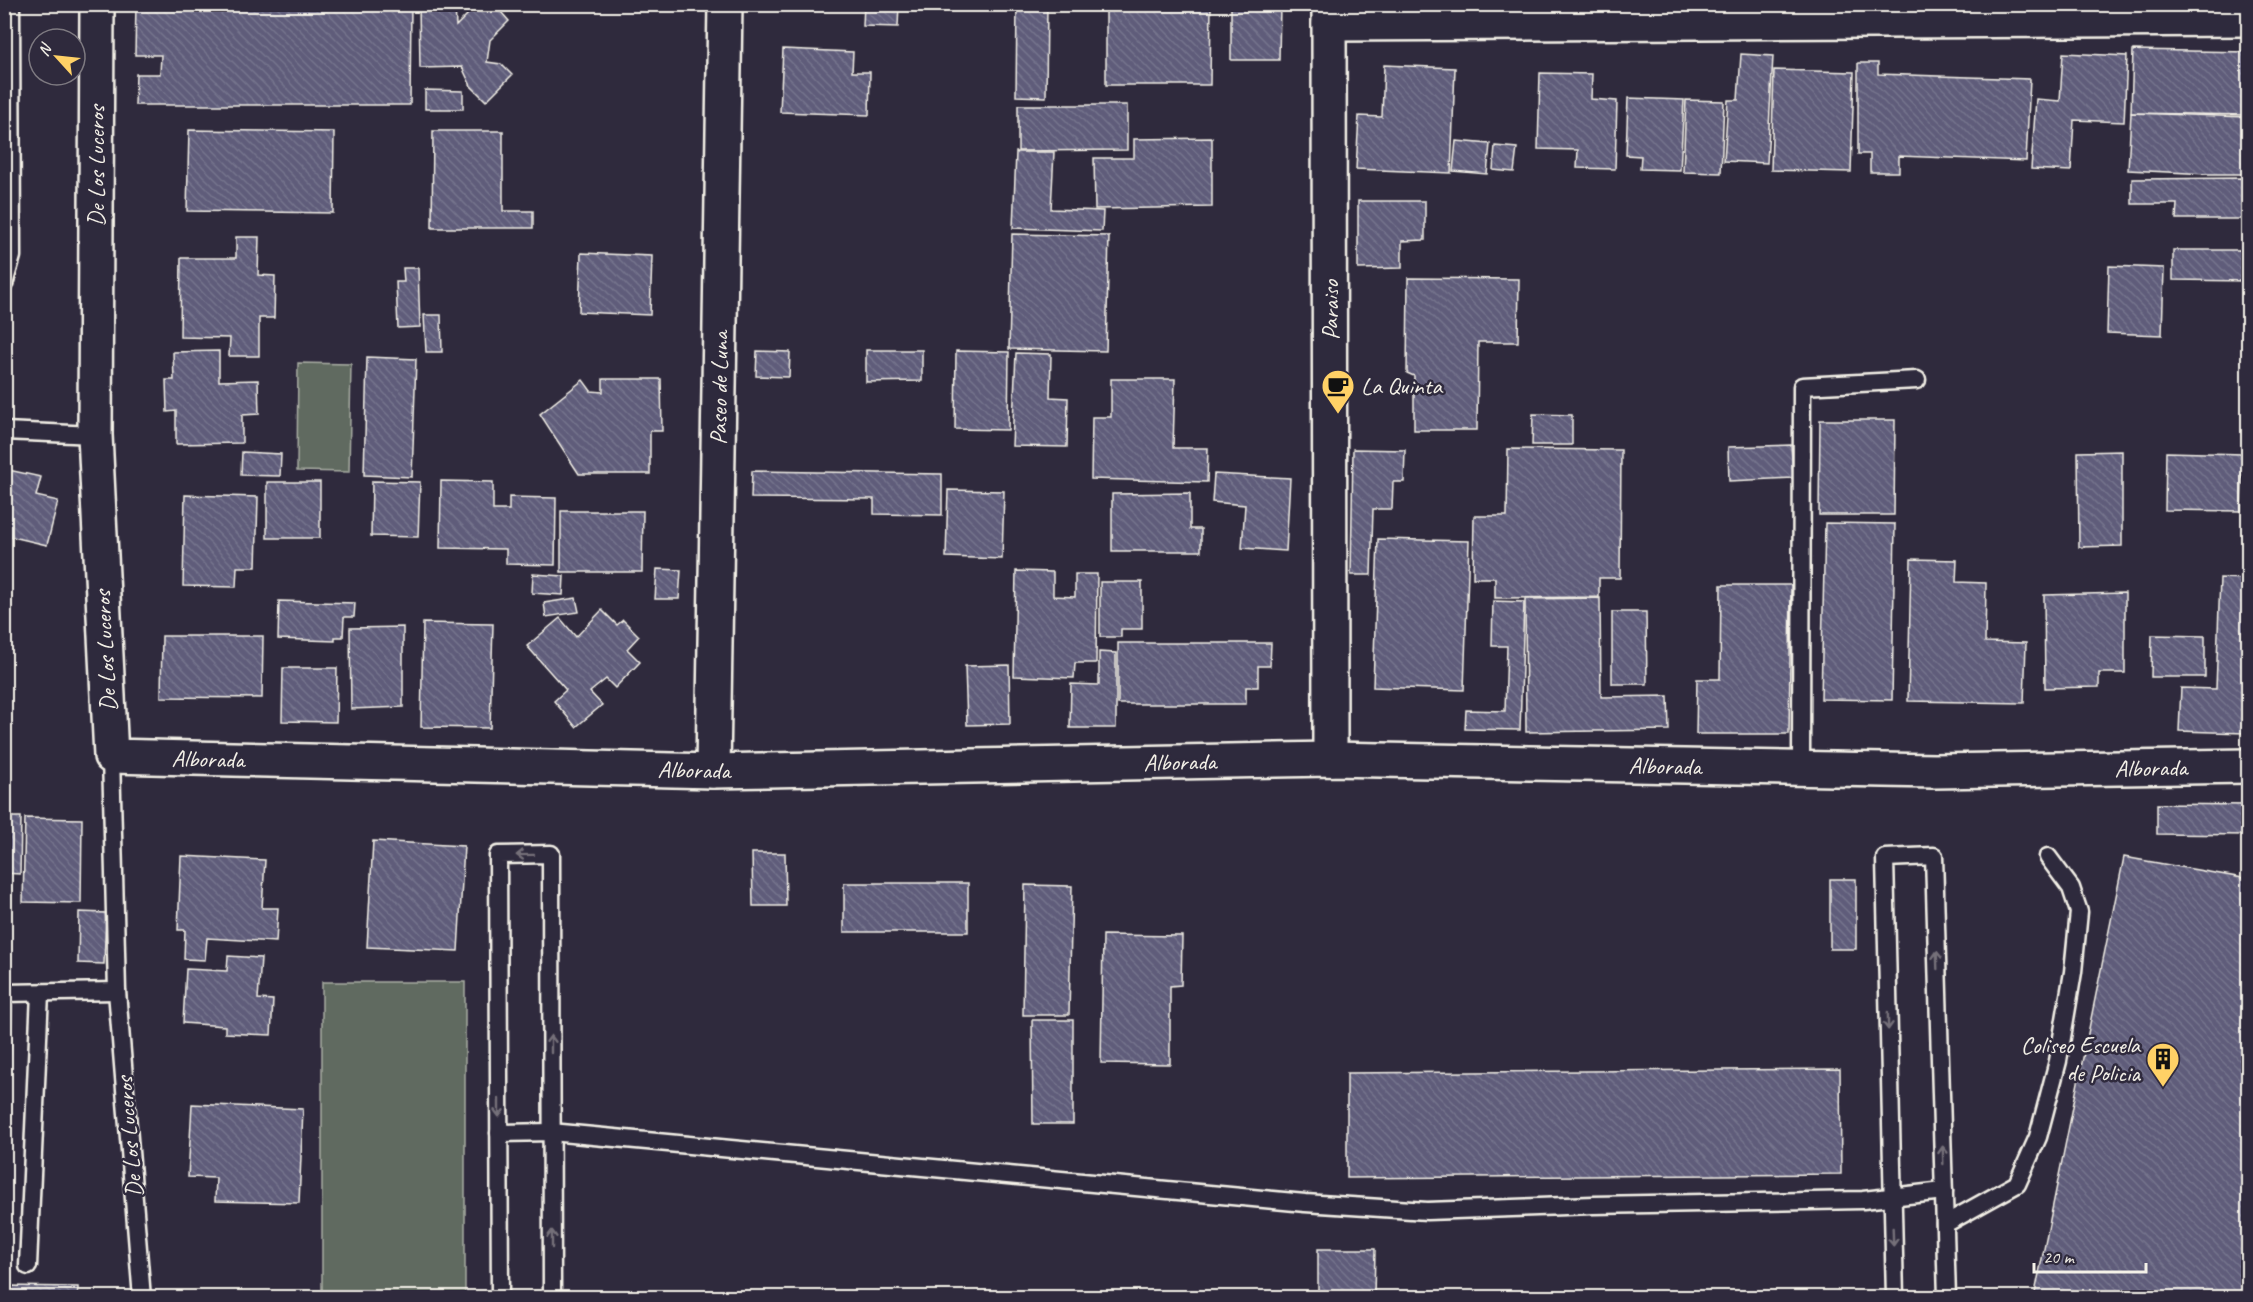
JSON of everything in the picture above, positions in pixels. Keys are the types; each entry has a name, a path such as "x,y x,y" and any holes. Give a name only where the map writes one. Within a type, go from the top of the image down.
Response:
{"street":[{"name":"De Los Luceros","path":"97,4 94,435 111,756"},
{"name":"Paseo de Luna","path":"713,771 725,4"},
{"path":"1329,14 2248,19"},
{"name":"Paraiso","path":"1329,14 1330,759"},
{"name":"Alborada","path":"111,756 713,771 1330,759 1934,771 2248,766"}],"lane":[{"path":"4,285 12,256 11,4"},
{"path":"1801,768 1802,386 1917,380"},
{"path":"4,431 94,435"},
{"name":"De Los Luceros","path":"111,756 117,991 142,1298"},
{"path":"500,1298 498,855 551,854 552,1298"},
{"path":"1895,1298 1885,858 1934,856 1947,1298"},
{"path":"1945,1224 2017,1184 2038,1137 2058,1061 2073,972 2079,912 2072,888 2048,857"},
{"path":"4,993 117,991"},
{"path":"28,1266 40,993"},
{"path":"499,1133 551,1132 1305,1203 1427,1211 1593,1204 1863,1200 1891,1195 1944,1191"}],"green space":[{"path":"298,363 351,364 349,472 297,471"},
{"path":"322,982 465,982 465,1297 322,1297"}],"building":[{"path":"136,4 411,4 410,105 135,105 136,74 160,74 161,55 135,55"},
{"path":"419,4 455,4 456,26 478,4 494,4 509,21 490,40 487,62 501,64 512,75 486,101 471,86 462,67 420,68"},
{"path":"864,4 899,4 898,27 863,26"},
{"path":"1017,4 1047,4 1046,97 1016,96"},
{"path":"1106,4 1211,4 1210,85 1106,85"},
{"path":"1231,4 1280,4 1279,60 1231,60"},
{"path":"783,49 853,52 852,72 870,72 869,115 780,112"},
{"path":"2133,50 2248,52 2248,115 2131,113"},
{"path":"2063,53 2127,56 2124,122 2074,120 2071,171 2031,169 2036,99 2060,101"},
{"path":"1741,54 1773,56 1767,163 1724,161 1728,100 1738,100"},
{"path":"1858,63 1878,63 1878,74 2030,79 2026,161 1899,156 1899,172 1870,172 1870,154 1858,154"},
{"path":"1384,65 1455,68 1451,173 1356,169 1359,116 1382,117"},
{"path":"1774,70 1854,72 1851,172 1771,170"},
{"path":"1540,73 1592,74 1591,99 1617,101 1615,169 1577,168 1578,150 1538,149"},
{"path":"425,90 463,91 463,109 425,109"},
{"path":"1628,98 1684,100 1680,170 1640,169 1641,156 1626,155"},
{"path":"1686,100 1724,101 1721,173 1683,172"},
{"path":"1018,105 1127,105 1127,150 1018,151"},
{"path":"2131,113 2248,117 2248,174 2128,170"},
{"path":"189,130 334,132 333,213 187,211"},
{"path":"433,131 503,131 503,211 533,211 533,228 432,228"},
{"path":"1212,138 1212,207 1095,209 1094,158 1134,158 1134,139"},
{"path":"1456,141 1490,144 1487,174 1453,171"},
{"path":"1495,146 1517,148 1514,172 1493,170"},
{"path":"1016,152 1054,152 1051,209 1103,211 1102,231 1013,228"},
{"path":"2248,178 2248,219 2176,219 2177,204 2132,204 2132,179"},
{"path":"1358,201 1425,201 1425,240 1402,241 1402,268 1358,269"},
{"path":"1012,234 1109,236 1106,351 1009,349"},
{"path":"236,237 259,237 258,275 275,276 274,318 259,318 259,356 229,356 230,338 180,337 181,258 236,258"},
{"path":"2173,250 2248,250 2248,281 2173,280"},
{"path":"581,253 652,256 650,315 579,312"},
{"path":"2109,266 2164,268 2162,335 2107,333"},
{"path":"403,268 418,268 420,327 398,328 396,282 404,282"},
{"path":"1408,278 1519,279 1518,342 1478,342 1477,430 1414,430 1414,376 1407,373"},
{"path":"424,315 441,315 442,352 426,352"},
{"path":"866,350 922,350 922,381 866,382"},
{"path":"219,351 219,381 258,380 259,414 242,415 242,443 176,444 176,411 167,412 166,380 174,380 173,352"},
{"path":"757,351 790,352 789,377 756,376"},
{"path":"956,351 1009,352 1008,430 955,429"},
{"path":"1016,353 1051,354 1050,397 1068,398 1067,447 1012,446"},
{"path":"367,357 416,359 412,477 364,475"},
{"path":"603,379 661,379 662,431 650,431 650,474 579,474 540,414 583,380 591,391 603,392"},
{"path":"1111,379 1175,379 1173,448 1208,448 1207,482 1091,479 1092,417 1111,417"},
{"path":"1533,414 1572,415 1572,445 1532,445"},
{"path":"1820,420 1895,420 1894,515 1819,515"},
{"path":"1791,445 1793,478 1729,481 1728,447"},
{"path":"1353,449 1405,450 1404,482 1393,482 1392,509 1373,509 1371,575 1351,575"},
{"path":"1508,449 1621,450 1620,578 1599,578 1599,597 1495,598 1495,578 1473,578 1474,516 1507,516"},
{"path":"2122,451 2122,546 2079,547 2078,452"},
{"path":"242,452 281,454 280,476 241,475"},
{"path":"2166,452 2243,454 2241,511 2165,510"},
{"path":"4,469 41,477 36,496 58,501 47,545 4,535"},
{"path":"752,471 942,474 942,515 874,514 874,499 751,498"},
{"path":"1214,474 1290,478 1286,551 1242,548 1245,505 1212,502"},
{"path":"372,481 420,482 418,537 371,536"},
{"path":"441,481 493,482 493,510 509,510 509,497 556,498 555,565 506,564 506,549 440,548"},
{"path":"267,482 320,482 320,538 267,538"},
{"path":"948,490 1004,491 1002,559 946,557"},
{"path":"1190,493 1190,529 1201,529 1201,551 1112,551 1112,494"},
{"path":"185,495 258,497 256,567 237,567 236,587 183,586"},
{"path":"561,511 643,511 642,572 561,572"},
{"path":"1825,523 1895,524 1892,700 1821,699"},
{"path":"1378,539 1469,541 1464,690 1373,687"},
{"path":"1911,559 1957,560 1956,582 1986,583 1985,642 2026,643 2024,703 1908,701"},
{"path":"657,569 681,570 679,599 655,599"},
{"path":"1016,571 1053,572 1053,596 1075,597 1075,574 1097,574 1096,663 1075,663 1074,678 1014,676"},
{"path":"533,574 564,576 563,595 532,593"},
{"path":"2220,578 2248,579 2245,733 2179,731 2181,688 2216,689"},
{"path":"1100,582 1142,582 1142,629 1121,629 1121,637 1100,637"},
{"path":"1721,585 1791,585 1789,734 1696,734 1697,679 1720,679"},
{"path":"2125,593 2125,673 2099,673 2099,687 2045,688 2044,595"},
{"path":"576,598 579,612 546,617 544,603"},
{"path":"1600,598 1601,697 1668,696 1669,730 1526,732 1525,599"},
{"path":"279,601 355,603 354,617 344,617 343,637 335,637 335,641 278,639"},
{"path":"1493,601 1524,602 1520,730 1465,729 1466,710 1505,711 1507,646 1492,646"},
{"path":"602,610 617,625 623,620 639,636 627,649 640,662 615,688 606,679 590,692 602,705 576,727 554,701 566,690 527,646 560,618 576,637"},
{"path":"1612,612 1646,612 1647,684 1612,684"},
{"path":"423,623 493,624 490,728 421,727"},
{"path":"403,627 403,707 351,709 350,628"},
{"path":"2152,635 2205,636 2205,677 2151,677"},
{"path":"162,636 263,636 262,698 161,697"},
{"path":"1118,643 1271,643 1270,666 1258,666 1258,687 1246,687 1246,704 1118,704"},
{"path":"1099,652 1116,653 1116,728 1070,728 1071,684 1099,685"},
{"path":"1009,665 1010,724 967,725 965,666"},
{"path":"283,668 337,668 336,722 282,721"},
{"path":"2157,804 2248,805 2248,835 2157,834"},
{"path":"4,817 21,817 20,874 4,873"},
{"path":"25,818 82,819 81,903 23,902"},
{"path":"373,841 464,846 458,951 367,947"},
{"path":"752,853 785,853 786,906 753,906"},
{"path":"181,856 265,860 262,908 278,908 276,942 207,938 205,960 184,959 185,930 178,930"},
{"name":"Coliseo Escuela de Policia","path":"2124,857 2248,879 2248,1298 2034,1298"},
{"path":"1830,879 1856,879 1856,949 1830,949"},
{"path":"844,883 968,883 968,932 844,932"},
{"path":"1025,885 1072,886 1069,1015 1023,1015"},
{"path":"79,912 106,913 104,964 78,963"},
{"path":"1103,935 1182,936 1181,985 1170,986 1170,1064 1101,1063"},
{"path":"228,956 261,958 258,999 273,1000 271,1035 225,1033 225,1026 183,1023 186,969 227,971"},
{"path":"4,1005 12,1006 7,1151 4,1151"},
{"path":"1032,1020 1073,1020 1073,1124 1033,1124"},
{"path":"1840,1069 1841,1174 1347,1178 1347,1073"},
{"path":"192,1104 303,1109 299,1203 215,1201 216,1178 188,1177"},
{"path":"1318,1249 1375,1249 1374,1298 1318,1298"},
{"path":"4,1286 78,1287 78,1298 4,1298"}],"place":[{"name":"La Quinta","path":"1338,415"},
{"name":"Coliseo Escuela de Policia","path":"2163,1088"}]}
